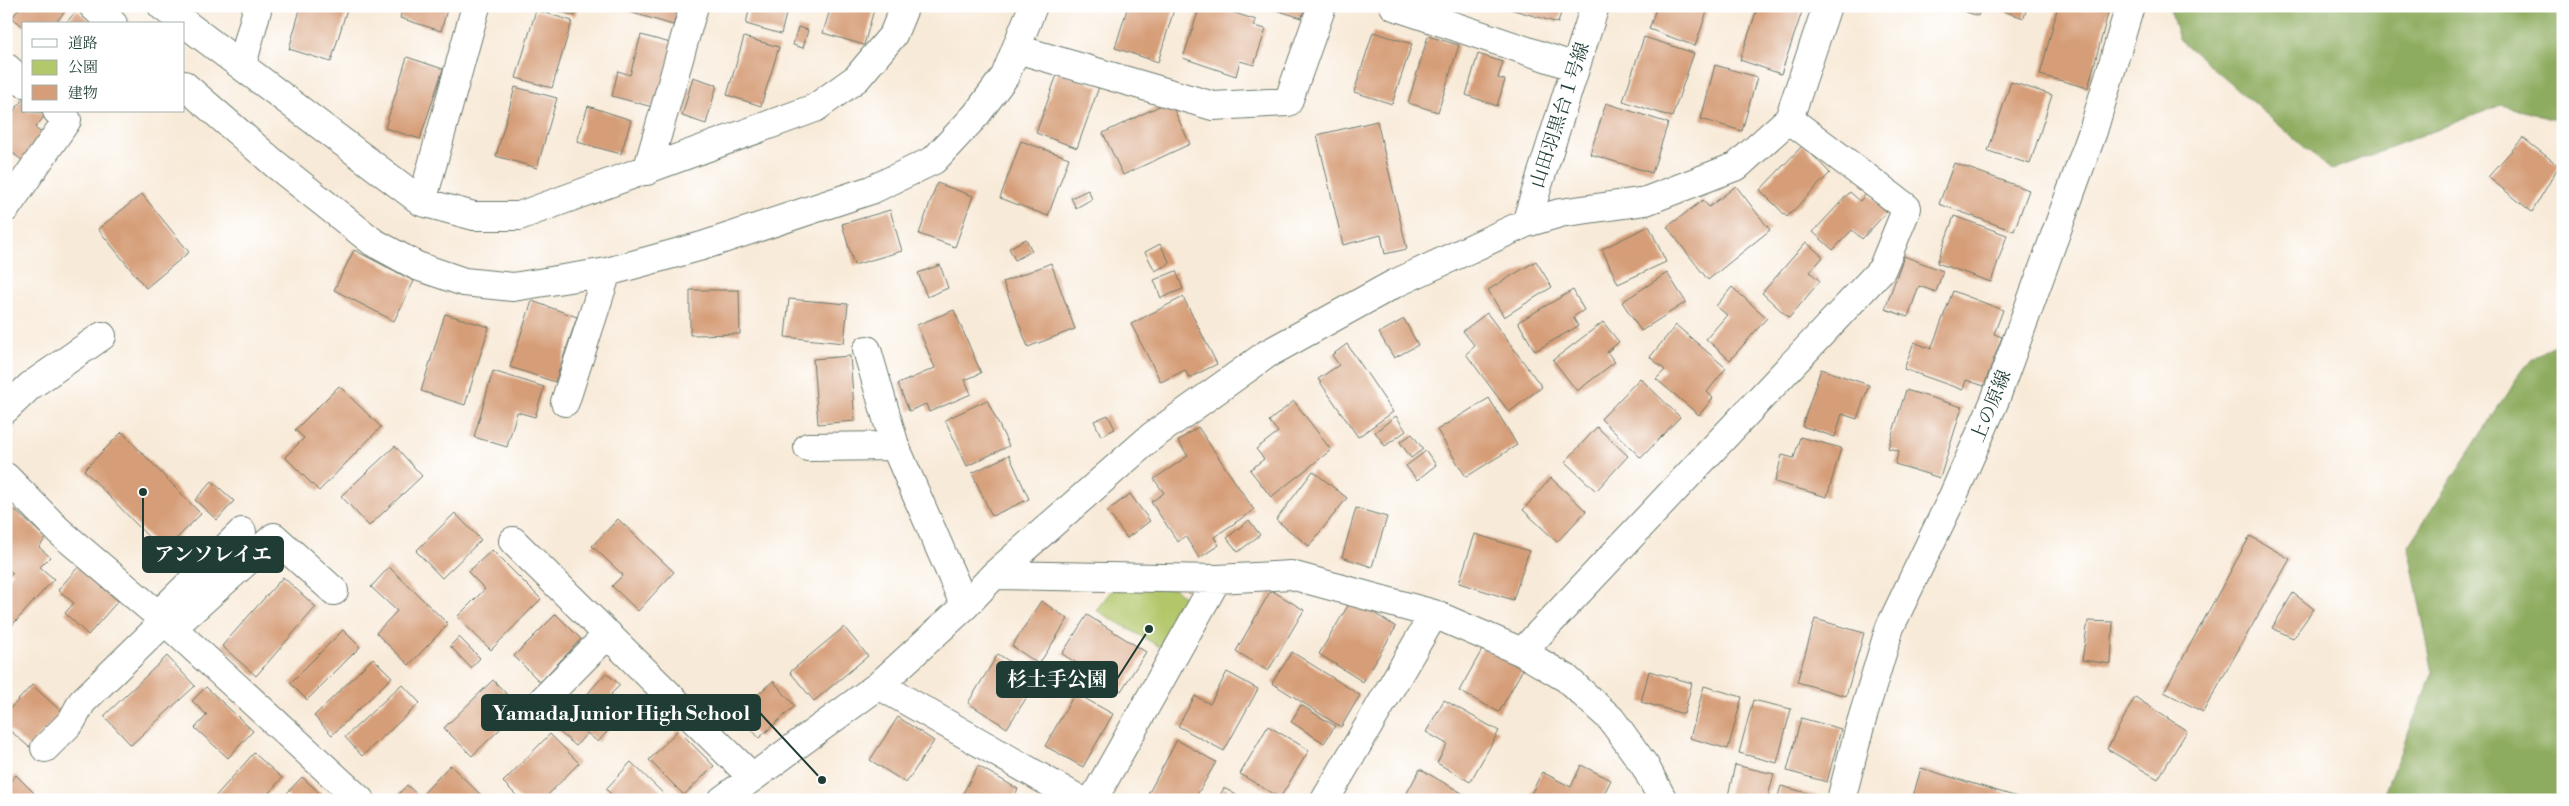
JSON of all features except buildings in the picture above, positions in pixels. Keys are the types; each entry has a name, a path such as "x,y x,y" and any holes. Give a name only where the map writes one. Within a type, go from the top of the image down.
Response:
{"street":[{"path":"93,6 111,22"},
{"path":"162,6 184,22"},
{"path":"242,65 258,6"},
{"path":"422,202 476,6"},
{"path":"647,171 694,6"},
{"path":"185,23 422,202 474,216 519,216 647,171 815,108 857,78 893,35 905,6"},
{"path":"185,86 275,164 373,242 417,266 464,282 513,287 606,272 702,246 871,190 934,160 982,108 1005,76 1033,6"},
{"path":"1017,48 1213,106 1288,102 1322,6"},
{"path":"1394,6 1575,67"},
{"name":"山田羽黒台１号線","path":"1526,223 1595,6"},
{"path":"722,800 752,776 879,686 994,575 1151,436 1267,354 1394,284 1526,223 1560,213 1646,201 1737,166 1789,119 1828,6"},
{"name":"上の原線","path":"1841,800 1860,726 1890,627 1953,496 1995,400 2093,131 2130,6"},
{"path":"7,68 22,81"},
{"path":"6,208 67,120 58,112"},
{"path":"1522,652 1882,269 1907,208 1789,119"},
{"path":"565,402 606,272"},
{"path":"6,409 30,386 102,336"},
{"path":"868,350 895,446 964,606"},
{"path":"808,447 895,446"},
{"path":"6,477 59,531 165,621 360,800"},
{"path":"45,748 71,722 82,702 165,621 242,532"},
{"path":"165,621 274,537 334,591"},
{"path":"514,541 752,776"},
{"path":"994,575 1216,579 1291,575 1434,614 1522,652 1566,678 1611,719 1645,766 1663,800"},
{"path":"1093,800 1216,579"},
{"path":"1325,800 1434,614"},
{"path":"533,710 608,634"},
{"path":"879,686 1080,800"}],"green space":[{"path":"2169,6 2563,6 2563,122 2501,105 2331,170 2179,39"},
{"path":"2563,336 2563,800 2381,800 2433,672 2408,546 2524,367"},
{"path":"1174,588 1186,598 1160,647 1096,610 1113,589"}],"place":[{"name":"アンソレイエ","path":"143,492"},
{"name":"杉土手公園","path":"1149,629"},
{"name":"Yamada Junior High School","path":"822,780"}]}
